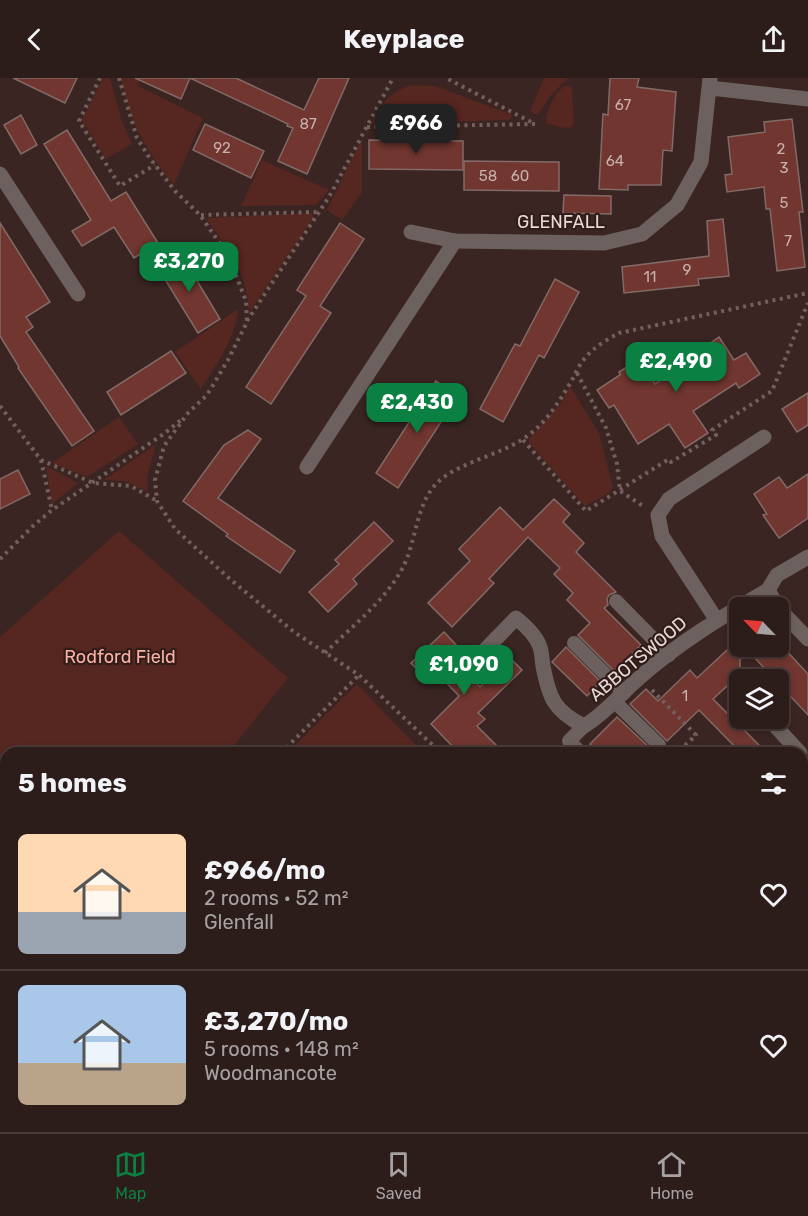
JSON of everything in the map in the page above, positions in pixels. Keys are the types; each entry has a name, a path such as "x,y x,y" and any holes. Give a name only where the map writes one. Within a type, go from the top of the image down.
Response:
{"street":[{"name":"GLENFALL","path":"411,232 455,241 604,243 642,234 678,205 701,162 710,83 808,99"},
{"path":"0,174 78,294"},
{"path":"307,467 455,241"},
{"path":"658,515 669,499 764,437"},
{"name":"ABBOTSWOOD","path":"658,515 662,536 716,619"},
{"name":"ABBOTSWOOD","path":"484,651 516,618 530,630 540,647 548,693 555,705 568,718 584,726 601,716 640,677 716,619 768,590 777,575 808,557"},
{"path":"768,590 772,597"},
{"path":"789,619 808,639"},
{"path":"778,729 795,747"}],"lane":[{"path":"616,601 669,655"},
{"path":"574,644 659,745"},
{"path":"575,747 569,741 584,726"}],"path":[{"path":"100,78 79,121 120,186 155,165"},
{"path":"119,78 137,138 175,191 200,215 228,255 246,301 247,322"},
{"path":"0,559 52,510 165,433 207,395 247,322 319,212 393,78"},
{"path":"367,127 535,124 446,78"},
{"path":"200,215 319,212"},
{"path":"325,653 391,588 415,540 418,515 437,482 523,440 558,404 586,356 619,333 808,292"},
{"path":"523,440 586,511 669,459 671,462 716,435 712,430 772,391 808,303"},
{"path":"576,372 606,428 617,464 620,490"},
{"path":"0,406 40,460 52,510"},
{"path":"157,501 155,480 164,446 188,413"},
{"path":"40,460 93,483 131,486 157,501 175,528 231,580 294,632 359,675 435,747"},
{"path":"620,490 658,515"},
{"path":"287,747 359,675"},
{"path":"640,677 696,735 683,747"}],"green space":[{"path":"103,78 110,78 121,119 132,144 106,159 82,120"},
{"path":"121,78 140,78 138,86 203,118 174,185 140,135 129,108"},
{"path":"544,78 568,78 550,96 538,115 530,111"},
{"path":"412,85 435,86 513,115 509,120 371,124 387,99 397,91"},
{"path":"565,86 571,86 572,89 574,122 571,127 563,128 546,123 551,103"},
{"path":"362,138 362,192 342,220 327,210"},
{"path":"262,160 329,190 316,205 241,206"},
{"path":"312,213 313,218 251,310 248,308 247,295 240,272 206,218"},
{"path":"238,309 229,341 201,389 175,352"},
{"path":"570,386 599,433 613,487 609,493 585,506 529,443 529,439 561,403"},
{"path":"119,417 138,444 87,477 52,463"},
{"path":"156,444 147,477 148,492 125,481 104,480"},
{"path":"46,466 78,483 52,504"},
{"name":"Rodford Field","path":"119,531 288,678 233,747 0,747 0,637"},
{"path":"357,684 417,747 293,747"}],"building":[{"path":"13,78 77,78 65,103"},
{"path":"135,78 190,78 181,99"},
{"path":"190,78 236,78 304,110 319,78 349,78 307,174 278,161 293,128"},
{"path":"610,78 639,78 637,87 676,92 672,151 663,150 661,185 628,185 628,190 599,189 603,114 608,115"},
{"path":"21,115 37,145 21,154 4,125"},
{"path":"792,119 803,212 799,212 805,267 777,271 770,209 766,209 764,187 727,192 725,175 732,174 728,137 765,132 764,122"},
{"path":"205,124 264,151 251,178 193,150"},
{"path":"67,130 111,201 126,192 158,243 134,258 114,227 82,246 72,231 91,220 44,144"},
{"path":"369,140 463,141 463,170 369,169"},
{"path":"464,161 559,162 559,191 464,190"},
{"path":"564,195 611,196 611,214 563,213"},
{"path":"723,219 729,276 698,279 699,285 624,293 622,267 709,256 707,221"},
{"path":"0,223 50,302 26,317 33,327 26,332 94,431 72,446 18,368 0,336"},
{"path":"340,223 364,239 320,306 331,313 271,404 246,387 306,296 297,290"},
{"path":"181,254 220,319 198,333 158,268"},
{"path":"555,279 579,292 544,358 539,355 503,422 480,409 515,344 520,346"},
{"path":"719,337 734,360 746,353 760,374 739,388 736,383 693,411 708,433 685,448 669,424 638,444 614,405 609,408 597,390 639,359 655,384 700,355 698,352"},
{"path":"171,351 186,373 121,415 107,392"},
{"path":"436,381 458,396 398,488 376,473"},
{"path":"808,393 808,425 797,432 782,409"},
{"path":"248,430 261,439 218,498 295,551 280,573 226,536 228,534 183,501 224,445"},
{"path":"18,470 30,494 0,509 0,479"},
{"path":"808,474 808,518 779,538 763,515 767,514 754,494 779,477 787,488"},
{"path":"554,499 570,514 563,522 584,543 576,552 616,592 609,595 608,605 604,608 641,645 616,670 613,670 578,635 590,623 567,600 573,593 554,574 560,568 528,537 489,579 494,583 452,627 428,603 470,561 459,549 500,507 523,530"},
{"path":"374,522 393,541 353,579 357,584 328,612 309,592 339,564 335,560"},
{"path":"444,632 459,648 451,656 480,687 509,657 522,670 478,713 485,719 477,726 498,747 453,747 431,724 459,696 436,672 427,680 411,663"},
{"path":"566,647 601,682 587,696 552,662"},
{"path":"729,648 729,657 740,657 740,669 729,669 729,684 713,699 729,715 729,729 743,729 761,747 735,747 699,710 667,741 630,704 646,689 658,701 690,670 697,678"},
{"path":"789,654 808,674 808,715 789,695 789,669 765,669 754,657 789,657"},
{"path":"617,717 649,747 593,747 590,744"}]}
